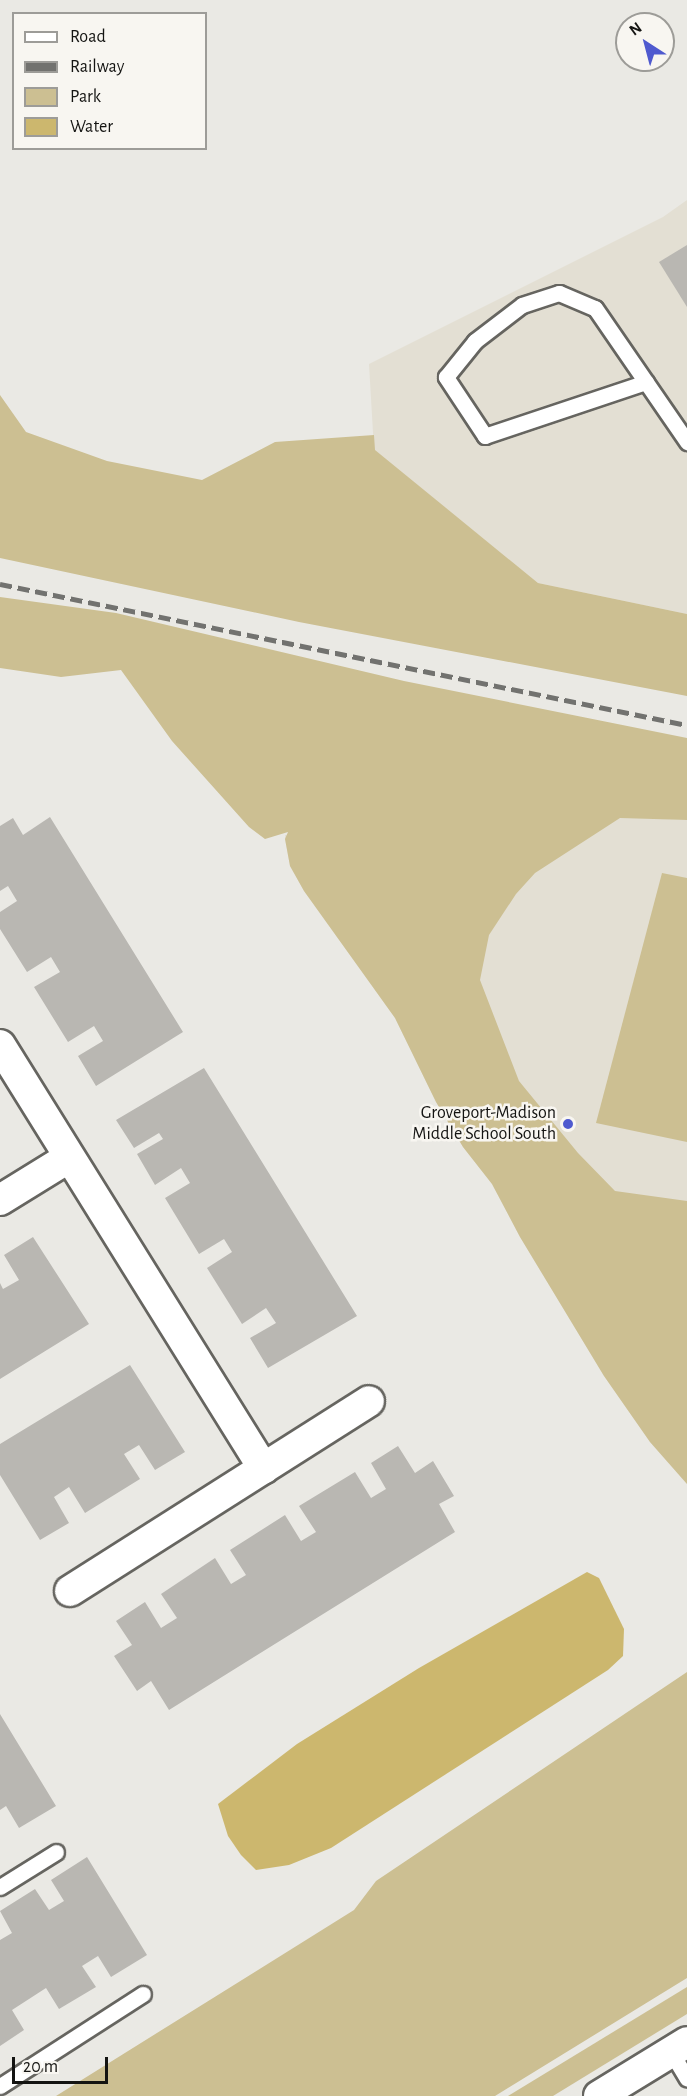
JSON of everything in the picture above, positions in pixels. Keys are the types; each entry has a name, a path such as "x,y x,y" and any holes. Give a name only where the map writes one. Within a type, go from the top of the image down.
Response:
{"street":[{"path":"0,1046 264,1469"},
{"path":"0,1200 68,1158"},
{"path":"70,1591 369,1401"},
{"path":"599,2096 679,2047"}],"lane":[{"path":"646,382 485,436 446,377 475,340 522,305 559,293 595,308 646,382 687,442"},
{"path":"0,1887 56,1852"},
{"path":"0,2086 144,1994"},
{"path":"679,2047 687,2079"}],"shaded area":[{"path":"687,200 687,614 538,583 374,450 369,364 663,217"},
{"name":"Groveport-Madison Middle School South","path":"594,816 687,820 687,1484 650,1442 604,1376 520,1237 492,1184 463,1147 436,1102 395,1018 304,891 290,866 285,839 285,835"}],"green space":[{"path":"0,395 26,432 107,461 202,480 275,442 374,435 375,450 538,583 687,614 687,696 299,622 0,558"},
{"path":"0,597 116,613 404,681 687,738 687,820 620,818 535,873 516,894 489,935 480,980 519,1081 578,1153 615,1191 687,1201 687,1484 650,1442 604,1376 520,1237 492,1184 463,1147 436,1102 395,1018 304,891 290,866 285,839 288,832 265,839 249,827 172,741 121,670 61,677 0,668"},
{"path":"662,873 687,878 687,1142 596,1123"},
{"path":"687,1672 687,1978 495,2096 56,2096 354,1910 376,1881"},
{"path":"687,1987 687,2014 553,2096 508,2096"}],"water":[{"path":"587,1572 599,1578 624,1629 623,1656 608,1670 331,1848 289,1865 256,1870 241,1855 228,1836 218,1804 297,1744 419,1668"}],"building":[{"path":"687,245 687,307 659,262"},
{"path":"50,817 183,1032 96,1086 78,1056 103,1041 94,1026 68,1042 34,987 60,972 51,957 27,972 0,929 0,912 17,901 8,886 0,891 0,826 13,818 23,835"},
{"path":"204,1068 357,1316 268,1368 250,1338 276,1323 266,1308 242,1324 207,1268 232,1252 224,1239 199,1254 165,1198 190,1183 181,1168 155,1185 137,1154 163,1139 159,1133 134,1148 116,1120"},
{"path":"33,1237 89,1324 0,1379 0,1283 3,1289 19,1280 4,1255"},
{"path":"130,1365 185,1452 155,1470 139,1445 124,1454 140,1479 85,1513 69,1487 54,1497 69,1523 40,1540 0,1475 0,1444"},
{"path":"398,1446 415,1473 433,1461 454,1496 439,1504 455,1532 169,1710 151,1681 137,1691 114,1656 132,1645 116,1621 145,1602 161,1628 177,1618 161,1594 215,1558 231,1584 246,1575 230,1550 285,1515 301,1541 316,1532 299,1506 355,1472 371,1498 386,1489 371,1463"},
{"path":"0,1714 56,1806 19,1828 6,1806 0,1810"},
{"path":"87,1857 147,1955 111,1977 98,1956 82,1966 96,1987 59,2009 46,1988 12,2010 24,2030 0,2046 0,1940 12,1933 0,1911 35,1889 49,1910 64,1901 51,1880"}],"railway":[{"path":"0,584 687,725"}],"place":[{"name":"Groveport-Madison Middle School South","path":"568,1124"}]}
